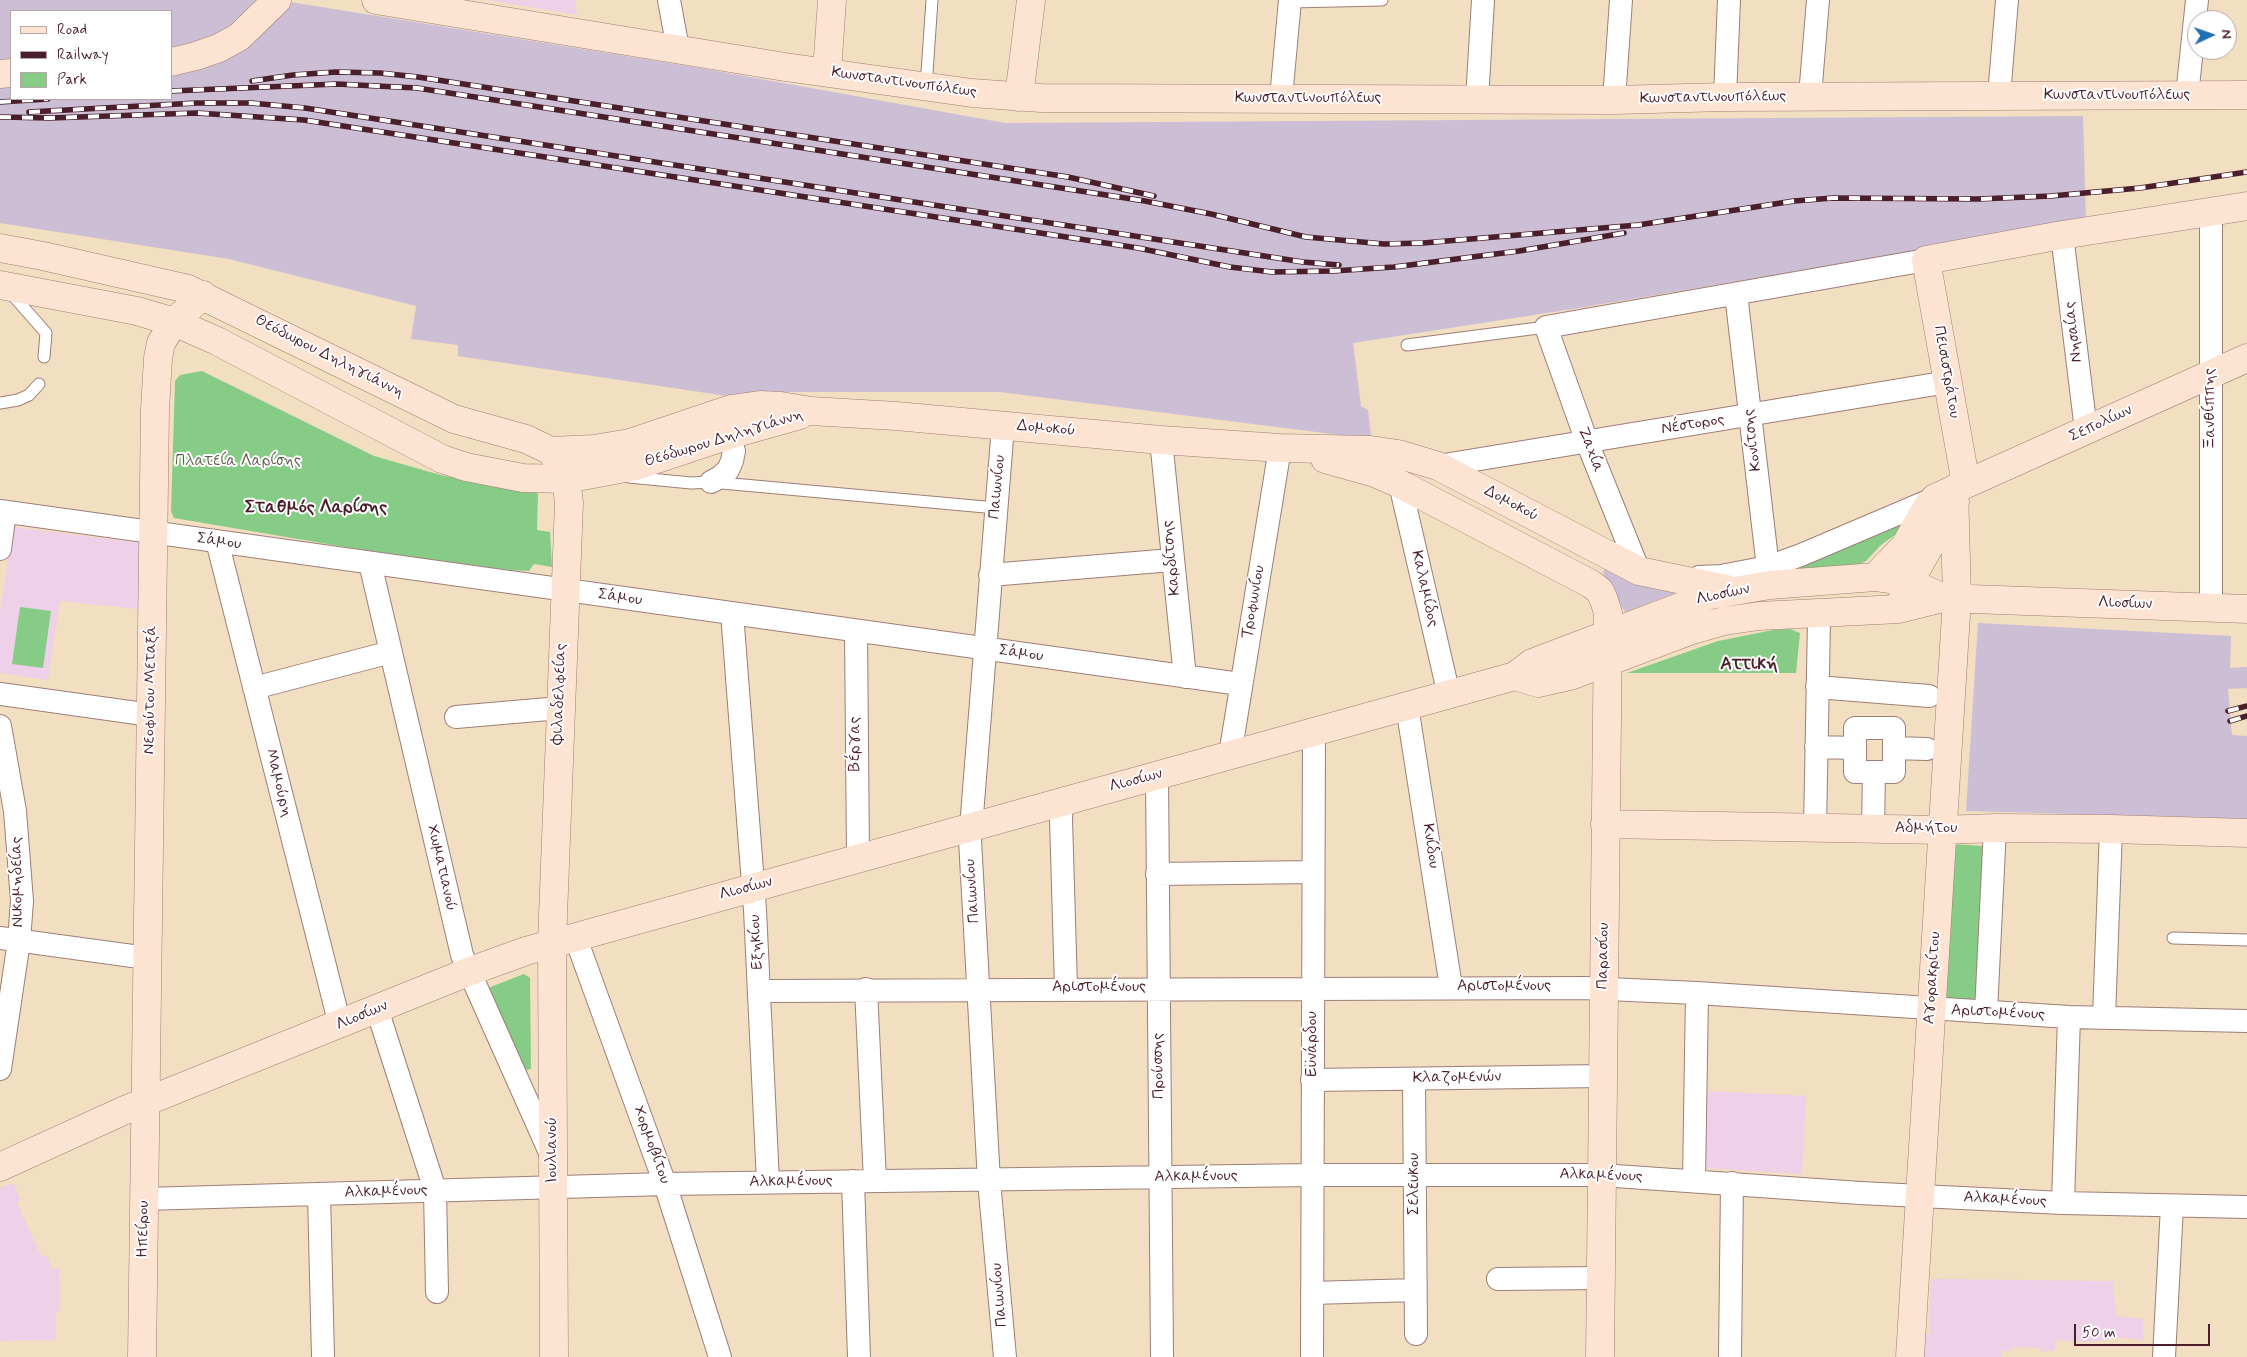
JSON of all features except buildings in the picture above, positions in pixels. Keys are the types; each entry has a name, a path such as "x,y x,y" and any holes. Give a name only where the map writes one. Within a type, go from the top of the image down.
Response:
{"main road":[{"path":"172,62 211,50 239,36 277,0"},
{"name":"Κωνσταντινουπόλεως","path":"376,0 972,94 1019,97 1069,99 1614,100 1810,96 2247,95"},
{"path":"827,72 832,0"},
{"path":"1019,97 1032,0"},
{"path":"1926,260 2062,235 2211,210 2247,206"},
{"name":"Θεόδωρου Δηληγιάννη","path":"0,248 172,285 202,295 454,419 526,439 551,451 594,449 630,443 732,409 760,405 781,406 811,412"},
{"name":"Πεισιστράτου","path":"1926,260 1948,382 1953,493 1950,598"},
{"name":"Θεόδωρου Δηληγιάννη","path":"2,285 137,311 174,322 217,341 442,459 466,467 523,478 566,479 596,475 661,459 729,435 811,412"},
{"name":"Νεοφύτου Μεταξά","path":"146,1102 154,410 161,343 174,322 202,295"},
{"name":"Σεπολίων","path":"1875,577 1905,546 1926,507 2086,430 2247,358"},
{"name":"Δομοκού","path":"811,412 896,416 1161,440 1280,448 1371,450 1398,454 1438,466 1639,571 1735,590"},
{"name":"Δομοκού","path":"1280,448 1345,464 1400,484 1591,584 1600,591 1604,600 1608,613 1607,634"},
{"name":"Φιλαδελφείας","path":"551,451 566,479 569,503 560,708 564,939"},
{"path":"1899,608 1909,582 1953,493"},
{"name":"Λιοσίων","path":"0,1167 98,1121 468,972 564,939 1515,676 1532,663 1699,598 1735,590 1769,576 1875,577 1909,582 1950,598"},
{"name":"Λιοσίων","path":"1515,676 1538,683 1573,675 1692,630 1724,621 1759,616 1899,608 1950,598 2247,609"},
{"name":"Αγορακρίτου","path":"1910,1357 1942,830 1950,598"},
{"name":"Παρασίου","path":"1600,1357 1607,634"},
{"name":"Αδμήτου","path":"1605,824 1942,830 1995,828 2111,829 2247,833"},
{"name":"Ιουλιανού","path":"554,1357 553,1160 564,939"},
{"name":"Ηπείρου","path":"142,1357 146,1102"}],"street":[{"path":"669,0 678,49"},
{"path":"1477,100 1483,0"},
{"path":"1614,100 1621,0"},
{"path":"1725,97 1729,0"},
{"path":"1810,96 1818,0"},
{"path":"1999,96 2007,0"},
{"path":"2187,96 2197,0"},
{"path":"1281,98 1290,1"},
{"name":"Ξανθίππης","path":"2211,210 2213,373 2212,607"},
{"name":"Νησαίας","path":"2062,235 2086,430"},
{"path":"1546,327 1926,260"},
{"name":"Κονίτσης","path":"1736,294 1769,576"},
{"name":"Ζαχία","path":"1546,327 1587,442 1639,571"},
{"name":"Νέστορος","path":"1438,466 1948,382"},
{"name":"Παιωνίου","path":"1003,426 970,827 970,855 989,1181 1005,1357"},
{"path":"711,482 728,470 732,461 734,451 729,435"},
{"name":"Καρδίτσης","path":"1161,440 1185,677"},
{"name":"Τροφωνίου","path":"1230,755 1240,684 1280,448"},
{"path":"1482,489 1488,458"},
{"name":"Καλαμίδος","path":"1400,484 1449,695"},
{"name":"Σεπολίων","path":"1665,577 1769,576 1801,555 1953,493"},
{"path":"0,549 2,512"},
{"name":"Σάμου","path":"2,512 1240,684"},
{"name":"Μαμούρη","path":"217,541 340,1025"},
{"path":"990,575 1172,560"},
{"name":"Χωματιανού","path":"370,563 459,946 468,972 553,1160"},
{"name":"Εξηκίου","path":"732,613 760,991 768,1182"},
{"path":"1815,828 1819,621"},
{"name":"Βέργας","path":"856,631 858,858"},
{"path":"254,688 391,652"},
{"path":"1817,687 1929,696"},
{"path":"1876,692 1876,728"},
{"path":"0,694 151,715"},
{"name":"Κνίδου","path":"1407,706 1451,987"},
{"path":"456,716 560,708"},
{"name":"Νικομηδείας","path":"0,726 19,846 22,901 9,939 0,1069"},
{"path":"1856,728 1876,728 1894,728 1894,772 1855,772 1856,728"},
{"name":"Εϋνάρδου","path":"1312,1357 1314,732"},
{"path":"1816,747 1855,748"},
{"path":"1894,748 1927,749"},
{"path":"1873,829 1874,772"},
{"name":"Προύσσης","path":"1157,775 1162,1357"},
{"path":"1062,802 1066,988"},
{"path":"1986,1012 1995,828"},
{"path":"2104,1017 2111,829"},
{"path":"1157,874 1313,872"},
{"path":"9,939 147,958"},
{"name":"Χορμοβίτου","path":"564,939 664,1184 720,1357"},
{"name":"Αριστομένους","path":"760,991 1066,988 1604,988 2069,1017 2247,1021"},
{"path":"866,989 875,1181"},
{"path":"1694,1180 1697,993"},
{"path":"377,1009 435,1190 437,1292"},
{"path":"2063,1203 2069,1017"},
{"name":"Κλαζομενών","path":"1312,1080 1602,1076"},
{"name":"Σελευκου","path":"1414,1079 1416,1334"},
{"name":"Αλκαμένους","path":"144,1199 768,1182 989,1181 1312,1175 1601,1175 1920,1196 2063,1203 2247,1207"},
{"path":"853,1181 860,1357"},
{"path":"1730,1357 1732,1183"},
{"path":"319,1194 324,1357"},
{"path":"2164,1357 2172,1206"},
{"path":"1498,1279 1600,1278"},
{"path":"1312,1294 1415,1290"}],"lane":[{"path":"926,86 932,0"},
{"path":"1290,1 1382,0"},
{"path":"2,285 43,327 46,333 44,357"},
{"path":"1408,345 1546,327"},
{"path":"0,403 18,400 29,395 39,384"},
{"path":"701,419 720,426 729,435"},
{"path":"596,475 691,483 711,482 996,508"},
{"path":"2173,938 2247,940"}],"shaded area":[{"path":"0,0 278,0 700,68 1005,123 2083,116 2086,222 1579,308 1353,343 1361,406 1368,410 1371,436 1340,435 1000,392 781,392 727,396 458,356 458,345 411,339 416,306 229,259 0,223"},
{"path":"487,0 575,0 577,15"},
{"path":"13,527 140,543 138,609 60,601 48,680 0,673 0,612"},
{"path":"1607,559 1677,592 1625,612 1603,573"},
{"path":"1978,623 2231,636 2230,668 2247,667 2247,688 2228,689 2232,735 2247,736 2247,819 1966,811"},
{"path":"1706,1091 1806,1096 1802,1174 1702,1168"},
{"path":"13,1183 21,1201 17,1203 41,1256 47,1255 52,1269 59,1269 60,1311 56,1312 56,1340 0,1341 0,1188"},
{"path":"1931,1279 2113,1281 2116,1316 2143,1319 2143,1340 2122,1338 2089,1342 2055,1340 2055,1350 2042,1352 2040,1348 2012,1347 2011,1351 2001,1351 2002,1357 1923,1357 1924,1334 1929,1334"}],"green space":[{"name":"Πλατεία Λαρίσης","path":"202,371 374,456 444,476 506,485 529,486 538,494 537,530 550,532 552,567 534,564 529,571 509,570 357,549 174,518 171,511 175,381 180,375"},
{"path":"1921,506 1903,529 1881,545 1866,561 1858,565 1813,569 1788,567"},
{"path":"20,607 51,611 43,668 12,664"},
{"path":"1790,629 1800,633 1796,673 1627,673 1718,641 1773,630"},
{"path":"1949,844 1984,846 1976,1004 1941,1002"},
{"path":"524,974 530,978 531,1069 525,1070 488,988"}],"railway":[{"path":"252,81 293,75 336,72 380,73 418,77 1068,177 1154,196"},
{"path":"172,91 337,84 417,88 1145,201 1211,214 1306,237 1384,244 1423,243 1638,225 1794,201 1833,198 1978,199 2051,196 2140,188 2247,172"},
{"path":"0,102 32,100"},
{"path":"29,112 197,103 251,103 305,108 1303,262 1339,265"},
{"path":"0,117 50,118 197,113 304,120 1138,248 1230,267 1272,272 1394,267 1519,251 1624,233"},
{"path":"2228,711 2247,706"},
{"path":"2230,721 2247,716"}],"district":[{"name":"Σταθμός Λαρίσης","path":"316,508"},
{"name":"Αττική","path":"1749,665"}]}
